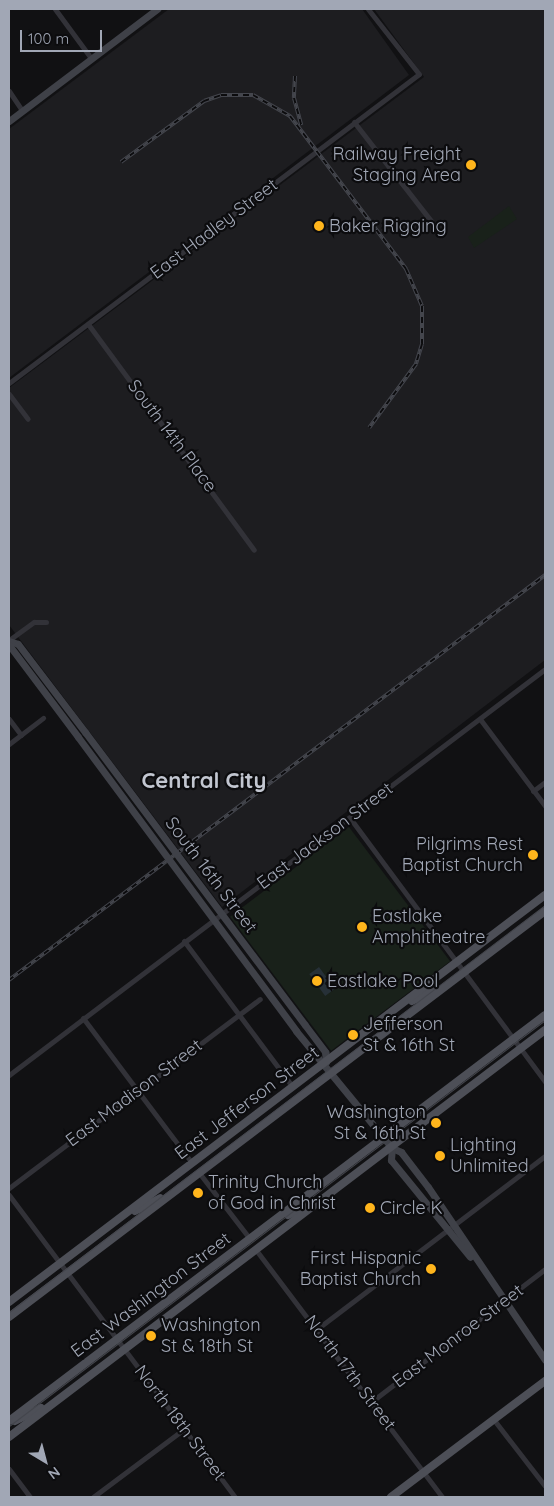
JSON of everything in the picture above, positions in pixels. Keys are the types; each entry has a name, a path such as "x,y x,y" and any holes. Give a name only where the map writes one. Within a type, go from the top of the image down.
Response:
{"main road":[{"path":"9,121 157,9"},
{"name":"South 16th Street","path":"9,642 18,644 85,732 325,1052 326,1062 392,1148"},
{"name":"South 16th Street","path":"9,642 316,1059 326,1062"},
{"name":"East Jefferson Street","path":"9,1302 545,895"},
{"name":"East Jefferson Street","path":"9,1317 545,911"},
{"name":"East Jefferson Street","path":"394,1010 453,981"},
{"name":"East Washington Street","path":"9,1423 545,1015"},
{"name":"East Washington Street","path":"526,1030 545,1021"},
{"name":"East Washington Street","path":"9,1437 545,1030"},
{"path":"478,1265 446,1232 391,1160 392,1148 401,1152 455,1225 478,1265 545,1360"},
{"name":"East Jefferson Street","path":"118,1220 180,1188"},
{"path":"270,1224 324,1199"},
{"path":"391,1497 545,1381"},
{"name":"East Washington Street","path":"9,1423 59,1399"}],"street":[{"path":"55,9 91,58"},
{"name":"East Hadley Street","path":"9,383 418,74 368,9"},
{"path":"9,91 22,110"},
{"path":"354,122 435,226"},
{"name":"South 14th Place","path":"88,324 254,550"},
{"path":"9,394 28,419"},
{"path":"9,642 34,622 46,622"},
{"name":"East Jackson Street","path":"9,1075 545,669"},
{"path":"9,744 43,718"},
{"path":"9,719 21,735"},
{"path":"480,719 545,806"},
{"path":"534,791 545,782"},
{"path":"350,818 545,1082"},
{"path":"184,942 292,1087"},
{"name":"East Madison Street","path":"9,1188 260,999"},
{"path":"83,1018 192,1163"},
{"path":"317,1329 545,1156"},
{"path":"200,1174 250,1239"},
{"name":"North 18th Street","path":"9,1195 235,1497"},
{"name":"North 17th Street","path":"256,1250 442,1497"},
{"name":"East Monroe Street","path":"371,1402 545,1269"},
{"path":"494,1420 545,1486"},
{"path":"93,1497 184,1429"},
{"path":"9,1470 30,1497"}],"shaded area":[{"path":"169,9 362,9 409,75 9,378 9,129"},
{"path":"374,9 545,9 545,660 222,907 9,625 9,388 424,77"},
{"path":"509,206 517,219 474,248 468,237"},
{"path":"349,827 450,961 331,1051 230,917"},
{"path":"319,967 335,989 325,996 309,974"}],"tram line":[{"path":"9,1312 545,905"},
{"path":"9,1426 545,1020"}],"railway":[{"path":"295,76 294,98 301,125"},
{"path":"121,162 204,101 221,95 253,95 290,116 406,269 422,306 422,344 416,364 369,428"},
{"path":"9,980 545,575"}],"place":[{"name":"Railway Freight Staging Area","path":"471,165"},
{"name":"Baker Rigging","path":"319,226"},
{"name":"Pilgrims Rest Baptist Church","path":"533,855"},
{"name":"Eastlake Amphitheatre","path":"362,927"},
{"name":"Eastlake Pool","path":"317,981"},
{"name":"Jefferson St & 16th St","path":"353,1035"},
{"name":"Washington St & 16th St","path":"436,1123"},
{"name":"Lighting Unlimited","path":"440,1156"},
{"name":"Trinity Church of God in Christ","path":"198,1193"},
{"name":"Circle K","path":"370,1208"},
{"name":"First Hispanic Baptist Church","path":"431,1269"},
{"name":"Washington St & 18th St","path":"151,1336"}],"district":[{"name":"Central City","path":"204,781"}]}
